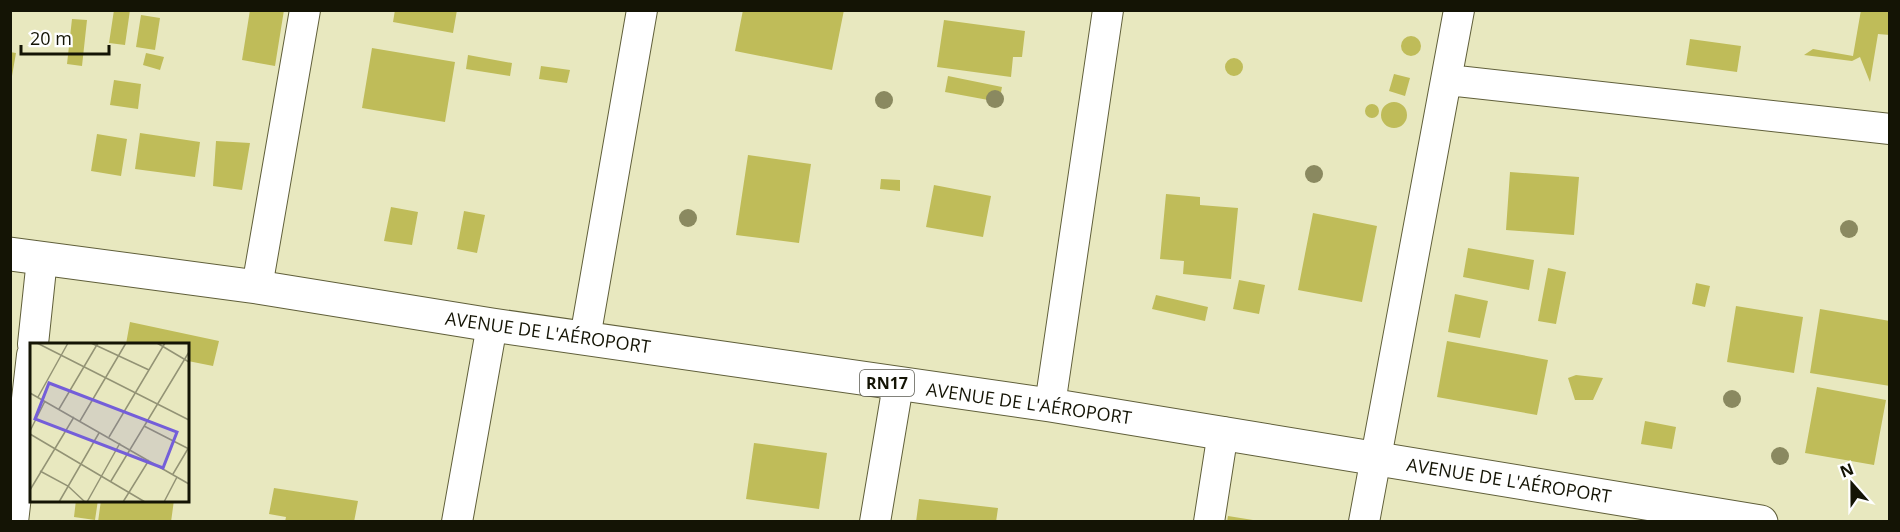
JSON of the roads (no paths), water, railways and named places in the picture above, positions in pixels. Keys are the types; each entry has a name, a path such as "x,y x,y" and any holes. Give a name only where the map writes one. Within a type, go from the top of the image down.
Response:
{"main road":[{"name":"AVENUE DE L'AÉROPORT","path":"10,254 257,287 492,325 1050,405 1376,458 1678,514 1761,522"}],"street":[{"path":"257,287 305,10"},
{"path":"585,338 642,10"},
{"path":"1050,405 1108,10"},
{"path":"1364,522 1448,80 1459,10"},
{"path":"1448,80 1890,129"},
{"path":"33,343 42,259"},
{"path":"457,522 492,325"},
{"path":"13,522 30,373"},
{"path":"875,522 898,385"},
{"path":"1209,522 1223,432"}]}
